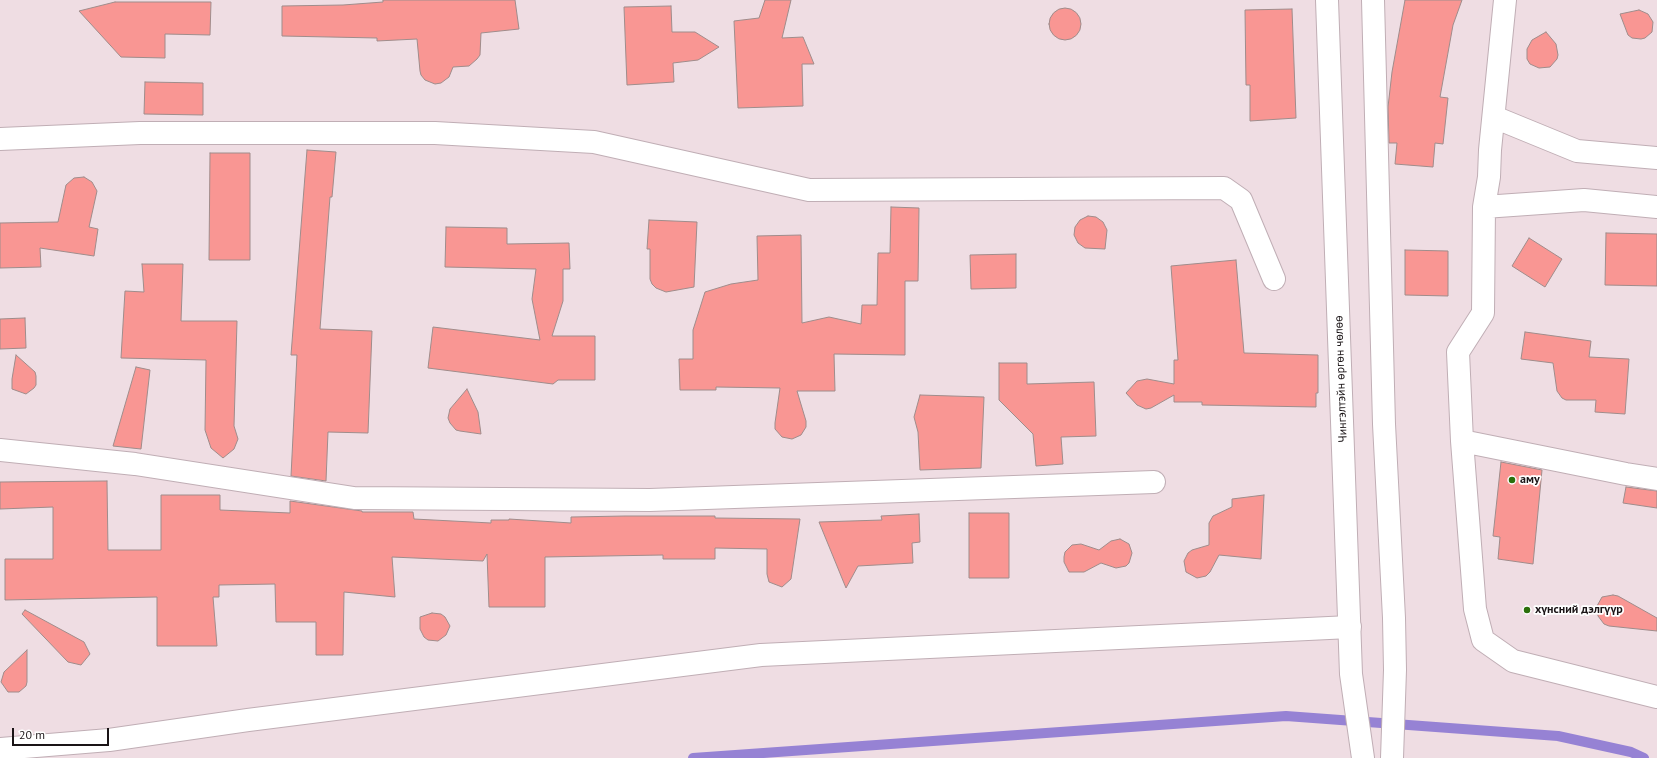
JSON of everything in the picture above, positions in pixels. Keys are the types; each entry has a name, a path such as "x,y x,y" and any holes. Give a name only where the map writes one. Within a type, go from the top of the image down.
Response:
{"street":[{"name":"Чингэлтэйн өргөн чөлөө","path":"1327,0 1351,674 1363,758"},
{"path":"1374,0 1384,424 1394,618 1395,670 1392,758"},
{"path":"1505,0 1490,150 1489,177 1484,207 1483,313 1458,352 1462,441 1475,609 1483,640 1513,661 1657,697"},
{"path":"1494,117 1577,151 1657,158"},
{"path":"0,139 140,133 436,133 594,142 809,190 1224,188 1241,200 1274,279"},
{"path":"1484,207 1584,200 1657,207"},
{"path":"1462,441 1657,479"},
{"path":"0,450 135,464 354,498 650,500 1154,482"},
{"path":"0,749 109,740 256,719 761,655 1350,627"}],"building":[{"path":"383,0 515,0 519,29 481,33 480,55 477,59 469,66 453,67 449,77 441,83 435,84 425,80 421,75 417,39 377,41 377,38 282,36 282,6 343,5 383,2"},
{"path":"765,0 791,0 782,38 803,37 814,64 802,64 803,106 738,108 734,21 759,18"},
{"path":"1405,0 1462,0 1453,25 1440,97 1448,98 1443,144 1435,143 1433,167 1395,164 1397,143 1389,143 1388,107 1392,72"},
{"path":"115,2 211,2 210,35 165,34 165,58 121,57 79,11"},
{"path":"671,6 672,32 695,32 719,47 698,60 673,63 674,82 627,85 624,7"},
{"path":"1062,8 1068,8 1078,15 1081,24 1080,30 1074,37 1068,40 1062,40 1052,33 1049,27 1049,21 1056,11"},
{"path":"1292,9 1296,118 1250,121 1250,85 1246,85 1245,10"},
{"path":"1639,10 1648,14 1653,22 1652,32 1645,38 1641,39 1632,38 1628,35 1620,14"},
{"path":"1546,32 1556,44 1558,55 1557,59 1550,67 1539,68 1530,64 1527,59 1527,49 1532,40"},
{"path":"145,82 203,83 203,115 144,114"},
{"path":"307,150 336,152 332,197 330,197 320,329 372,331 368,433 328,432 326,481 291,476 297,355 291,355"},
{"path":"210,153 250,153 250,260 209,260"},
{"path":"84,177 92,182 97,191 89,227 98,229 94,256 40,248 41,267 0,268 0,223 58,222 66,185 74,178"},
{"path":"891,207 919,208 918,281 905,281 905,355 834,354 835,391 797,391 806,421 806,427 801,435 792,439 782,437 775,429 780,388 716,387 716,390 680,390 679,359 693,359 693,330 705,292 731,284 758,280 757,236 801,235 802,323 829,317 861,324 862,305 877,305 878,253 890,253"},
{"path":"1088,216 1096,217 1103,222 1107,230 1105,249 1085,248 1078,243 1074,235 1075,227 1080,220"},
{"path":"649,220 697,222 694,287 666,292 656,288 652,284 650,279 650,249 647,249"},
{"path":"446,227 507,228 507,244 569,243 570,269 563,269 563,301 552,336 595,336 595,380 558,380 553,384 428,368 433,327 540,340 532,299 536,269 445,267"},
{"path":"1606,233 1657,234 1657,286 1605,285"},
{"path":"1529,238 1562,259 1545,287 1512,266"},
{"path":"1405,250 1448,251 1448,296 1405,295"},
{"path":"1016,254 1016,288 971,289 970,255"},
{"path":"1236,260 1244,353 1318,355 1318,393 1316,393 1316,407 1202,405 1202,402 1174,402 1174,395 1151,408 1146,409 1137,405 1126,393 1137,381 1147,379 1174,384 1174,360 1178,360 1171,266"},
{"path":"142,264 183,264 181,321 237,321 234,426 238,439 234,449 223,458 211,448 205,430 206,360 121,358 125,291 144,292"},
{"path":"25,318 26,348 0,349 0,319"},
{"path":"1525,332 1591,341 1589,357 1629,359 1625,414 1595,412 1596,400 1566,400 1562,398 1557,391 1553,363 1521,359"},
{"path":"16,355 35,372 36,385 26,394 12,389"},
{"path":"999,363 1027,363 1027,384 1094,382 1096,436 1061,437 1063,464 1036,466 1033,434 999,400"},
{"path":"136,367 150,370 141,449 113,446"},
{"path":"467,389 478,412 481,434 456,430 448,418 450,409"},
{"path":"920,395 984,397 981,468 920,470 918,432 914,417"},
{"path":"1501,462 1542,470 1533,564 1498,559 1500,537 1493,536"},
{"path":"107,481 108,550 161,550 161,495 220,495 220,510 290,513 290,501 362,512 413,512 414,519 491,523 491,520 509,519 571,523 571,517 625,516 715,516 715,518 800,519 791,579 782,587 769,582 767,574 767,549 715,548 715,559 663,559 663,555 545,557 545,607 489,607 487,554 483,561 392,557 395,597 344,592 343,655 316,655 316,622 276,622 275,584 219,585 219,597 213,597 217,646 157,646 157,597 5,600 5,559 53,559 53,507 0,509 0,482"},
{"path":"1626,487 1657,491 1657,508 1623,503"},
{"path":"1264,495 1261,559 1219,555 1210,572 1206,576 1197,578 1186,572 1184,561 1188,553 1192,550 1209,545 1209,523 1213,516 1232,507 1232,499"},
{"path":"969,513 1009,513 1009,578 969,578"},
{"path":"919,514 920,542 912,543 913,563 858,566 846,588 819,522 882,520 881,516"},
{"path":"1120,539 1129,544 1132,553 1129,563 1126,566 1116,568 1101,563 1084,572 1069,572 1064,562 1064,557 1065,552 1072,545 1081,544 1099,550 1111,541"},
{"path":"1613,595 1618,596 1657,618 1657,631 1609,626 1604,624 1598,616 1597,606 1602,597"},
{"path":"25,610 84,642 90,654 81,665 68,662 22,614"},
{"path":"432,613 441,614 445,617 450,626 446,635 438,641 428,640 424,637 420,629 420,617"},
{"path":"27,650 26,686 19,692 8,692 1,682 4,672"}],"waterway":[{"path":"693,758 1286,716 1558,736 1631,752 1644,758"}],"place":[{"name":"аму","path":"1512,480"},
{"name":"хүнсний дэлгүүр","path":"1527,610"}]}
